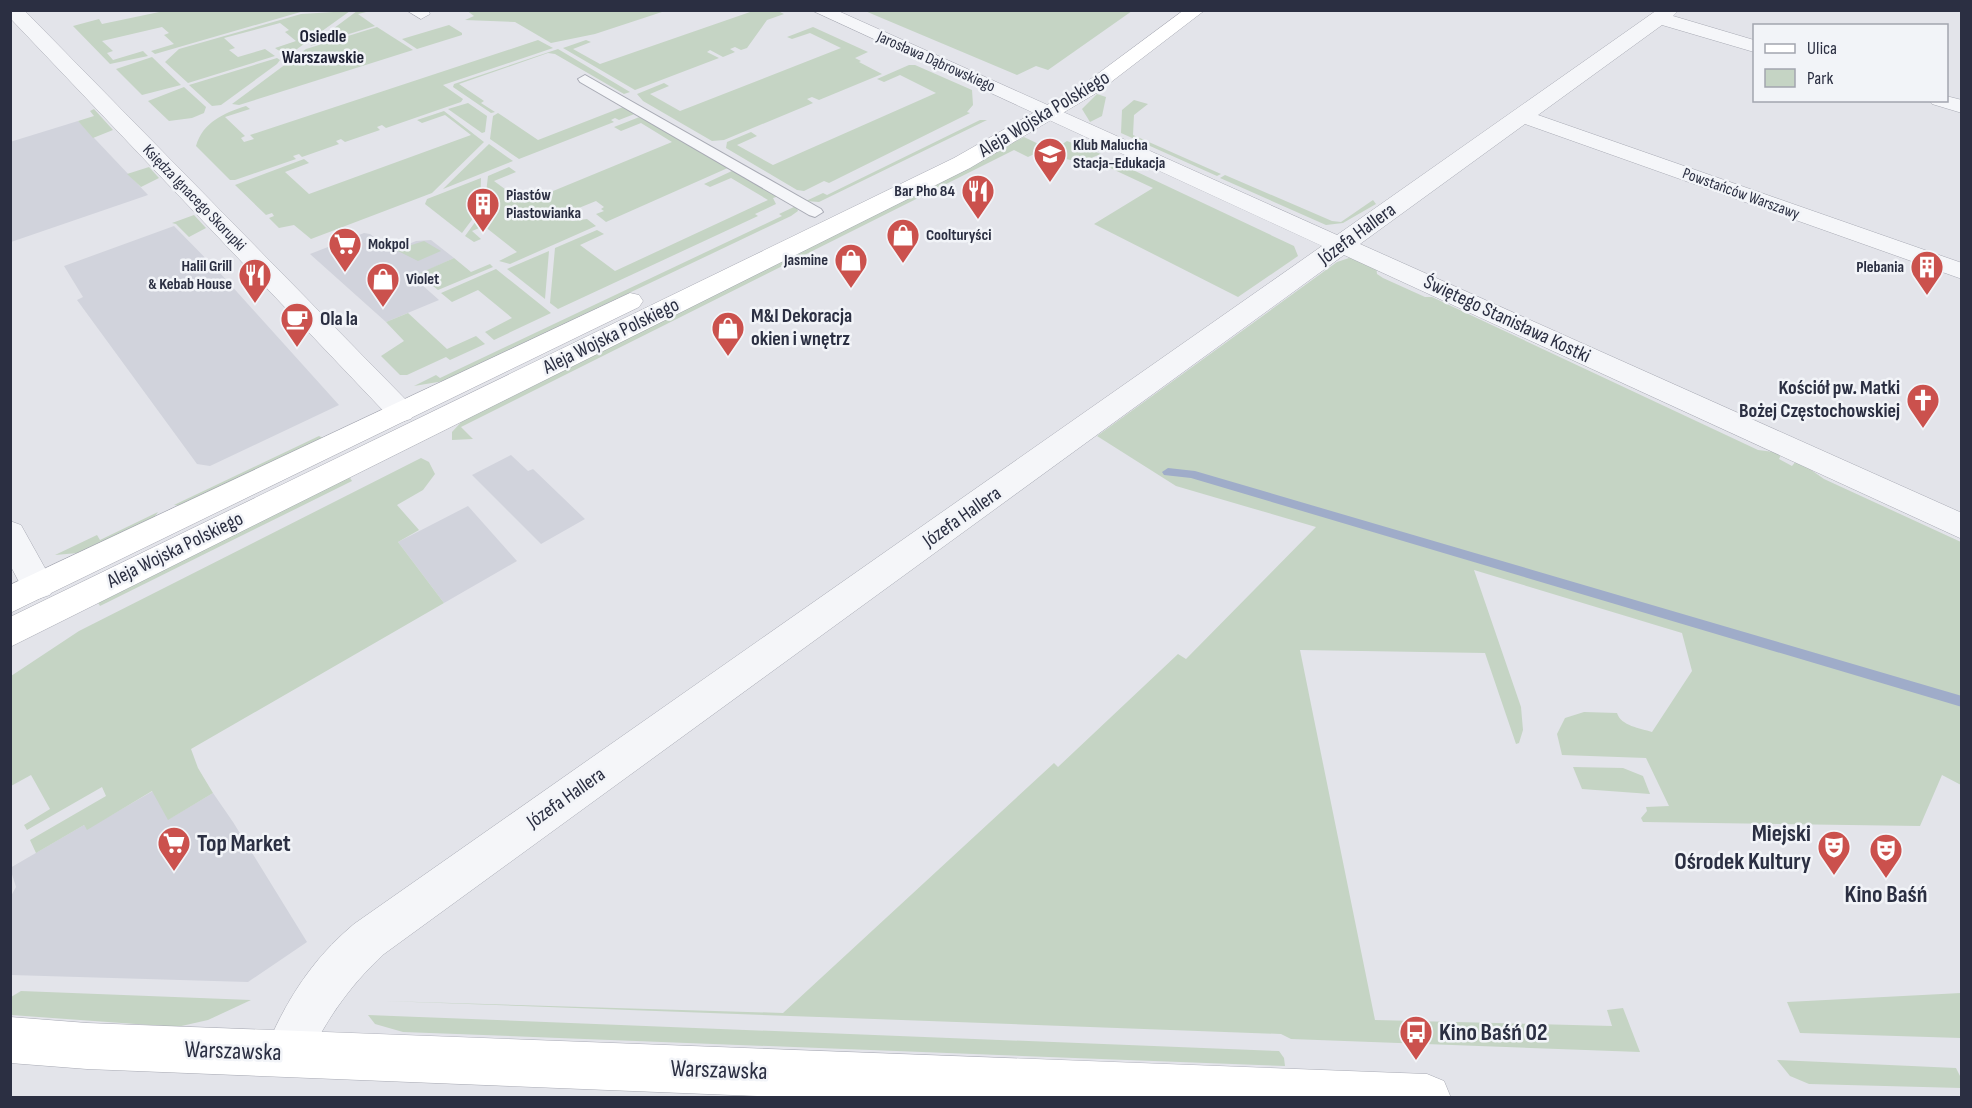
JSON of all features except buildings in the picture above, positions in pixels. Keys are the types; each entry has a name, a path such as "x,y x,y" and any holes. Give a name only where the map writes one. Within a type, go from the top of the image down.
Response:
{"street":[{"name":"Księdza Ignacego Skorupki","path":"13,10 401,412"},
{"name":"Jarosława Dąbrowskiego","path":"820,10 1041,109"},
{"name":"Aleja Wojska Polskiego","path":"10,633 962,163 1041,109 1078,74 1166,10"},
{"name":"Aleja Wojska Polskiego","path":"24,593 959,143 1091,88 1196,10"},
{"path":"1664,14 1753,45"},
{"name":"Józefa Hallera","path":"287,1053 298,1026 323,983 337,967 369,939 1664,14"},
{"path":"1946,102 1962,107"},
{"name":"Świętego Stanisława Kostki","path":"1041,109 1962,527"},
{"name":"Powstańców Warszawy","path":"1521,116 1962,272"},
{"path":"10,533 24,593"},
{"name":"Warszawska","path":"10,1040 87,1046 1427,1098"}],"lane":[{"path":"585,79 815,212"}],"shaded area":[{"path":"78,121 148,195 11,242 10,142"},
{"path":"174,226 220,273 339,405 210,466 197,464 77,300 83,297 64,266"},
{"path":"364,233 370,234 392,251 416,241 431,240 454,258 413,277 439,300 386,322 310,254"},
{"path":"511,455 528,471 533,469 585,519 541,544 472,475"},
{"path":"468,506 517,561 444,603 398,542"},
{"path":"153,791 169,819 213,793 307,942 248,982 11,975 11,896 16,887 10,868 84,825 87,829"}],"green space":[{"path":"466,10 665,11 595,34 551,43 515,22 465,20 474,16"},
{"path":"164,11 304,11 155,54 151,51 174,44 164,35 169,33 162,27 102,41 113,51 107,53 113,60 143,51 148,56 110,64 73,26 99,19 102,24"},
{"path":"350,11 297,49 288,52 275,48 296,41 285,32 289,30 280,23 224,38 235,48 229,50 238,57 265,49 275,56 188,83 165,62 179,49 301,14"},
{"path":"357,11 370,11 358,14 375,26 310,46"},
{"path":"753,11 778,11 784,14 767,20 747,48 741,50 735,47 730,49 735,52 723,57 710,50 707,52 719,58 635,90 563,48 586,40 591,42 573,49 600,64"},
{"path":"865,11 1132,11 1048,70 1036,66 1017,75"},
{"path":"449,25 462,35 417,49 402,39"},
{"path":"377,27 413,50 239,105 232,104 306,49"},
{"path":"813,27 868,52 855,58 882,74 819,100 812,97 807,99 813,103 724,140 712,141 643,101 637,94 664,83 669,86 650,94 680,111 841,48 810,33 792,39 787,37"},
{"path":"538,40 553,48 443,85 463,99 461,102 386,128 382,125 377,127 380,130 345,142 341,139 336,141 339,144 302,157 299,154 293,156 296,159 235,180 230,180 196,146 204,131 215,120 246,106 250,109 225,117 245,136 241,138 244,142 254,139 250,135"},
{"path":"558,49 630,92 624,94 555,54 548,53 459,84 484,101 481,103 495,112 491,113 453,87 454,84"},
{"path":"152,57 181,85 142,95 116,69"},
{"path":"277,58 280,60 277,64 221,105 212,106 189,85"},
{"path":"909,65 915,65 972,90 973,105 967,112 970,113 829,183 824,181 804,191 797,190 726,148 727,142 751,132 757,136 737,145 773,165 936,93 900,75 884,82 877,79"},
{"path":"184,87 206,107 204,113 192,118 169,121 148,101"},
{"path":"1097,94 1106,97 1102,116 1090,122 1082,109"},
{"path":"1134,100 1148,104 1134,115 1133,135 1221,174 1217,176 1121,133 1122,110"},
{"path":"468,103 487,116 485,132 482,133 448,109"},
{"path":"623,107 637,113 619,120 615,118 611,120 614,122 519,159 490,139 493,116 498,113 538,140"},
{"path":"94,109 113,130 93,138 78,121 94,116 90,111"},
{"path":"444,111 484,142 432,193 311,239 294,225 279,228 269,218 274,216 272,213 266,215 235,185 304,159 309,163 285,172 309,194 471,135 445,115 422,123 417,120"},
{"path":"642,116 730,167 606,222 596,214 604,211 601,209 604,207 596,201 564,214 572,221 587,219 596,226 510,264 499,261 517,252 484,226 472,231 481,239 474,242 465,236 484,210 488,176 509,167 516,172 494,181 524,203 672,142 641,123 621,131 614,127"},
{"path":"980,120 987,120 819,202 806,201 823,193 827,195"},
{"path":"1024,137 1047,148 1028,157 1014,150 461,427 473,439 452,440 452,432 465,418"},
{"path":"1067,141 1101,154 1081,162 1045,155"},
{"path":"489,144 513,161 443,189"},
{"path":"1116,162 1294,246 1298,256 1238,297 1094,224 1153,188 1106,166"},
{"path":"149,167 159,178 141,187 127,174"},
{"path":"734,170 779,196 773,198 776,204 755,214 758,216 558,309 550,303 555,248 597,230 604,234 580,245 615,271 768,200 731,178 710,187 704,184"},
{"path":"1225,175 1332,221 1341,222 1373,200 1376,204 1343,223 1326,225 1220,178"},
{"path":"481,178 480,209 462,233 425,204 427,199"},
{"path":"796,206 798,211 791,216 444,381 414,386 436,375 440,378 782,216 779,214"},
{"path":"194,215 206,228 189,237 172,223"},
{"path":"424,241 441,251 418,261 396,250"},
{"path":"549,251 545,299 507,269"},
{"path":"1352,257 1376,266 1377,274 1383,278 1425,297 1432,297 1758,450 1782,453 1779,459 1792,466 1797,460 1824,479 1961,542 1961,785 1942,775 1920,826 1643,822 1641,818 1647,811 1646,807 1669,806 1646,758 1562,755 1557,734 1565,718 1584,712 1617,713 1627,724 1652,732 1692,671 1682,633 1474,570 1521,707 1523,730 1519,743 1516,744 1485,653 1300,650 1375,1020 1612,1026 1607,1010 1623,1008 1640,1052 1291,1039 1281,1034 385,1001 783,1013 1054,763 1058,767 1178,654 1186,659 1316,527 1176,486 1097,436 1337,262"},
{"path":"454,258 471,272 490,264 493,267 438,290 418,274"},
{"path":"496,269 551,313 494,340 485,332 512,318 478,290 452,302 441,293"},
{"path":"408,313 447,349 476,336 485,344 450,360 446,357 407,375 400,375 381,356 404,341 386,322"},
{"path":"319,436 323,438 181,506 174,505"},
{"path":"421,458 429,462 435,474 423,490 397,505 419,530 398,542 444,603 191,749 198,768 213,793 168,820 152,791 87,830 84,825 36,853 30,840 106,796 102,787 27,830 24,825 50,809 31,775 11,786 11,676 79,631"},
{"path":"349,476 352,481 100,606 97,601"},
{"path":"158,512 153,519 78,553 55,555 97,535 100,540"},
{"path":"1573,767 1623,768 1643,776 1650,794 1582,789"},
{"path":"21,991 251,1000 208,1020 177,1027 11,1015 11,997"},
{"path":"1961,993 1961,1038 1800,1033 1787,1002"},
{"path":"368,1015 1279,1051 1284,1058 1285,1066 403,1032 375,1024"},
{"path":"1777,1060 1956,1068 1961,1078 1961,1088 1809,1084 1790,1076"}],"waterway":[{"path":"1168,472 1191,474 1962,702"}],"place":[{"name":"Klub Malucha Stacja-Edukacja","path":"1050,183"},
{"name":"Bar Pho 84","path":"978,220"},
{"name":"Piastów Piastowianka","path":"483,233"},
{"name":"Coolturyści","path":"903,264"},
{"name":"Mokpol","path":"345,273"},
{"name":"Jasmine","path":"851,289"},
{"name":"Plebania","path":"1927,296"},
{"name":"Halil Grill & Kebab House","path":"255,304"},
{"name":"Violet","path":"383,308"},
{"name":"Ola la","path":"297,348"},
{"name":"M&I Dekoracja okien i wnętrz","path":"728,357"},
{"name":"Kościół pw. Matki Bożej Częstochowskiej","path":"1923,429"},
{"name":"Top Market","path":"174,872"},
{"name":"Miejski Ośrodek Kultury","path":"1834,876"},
{"name":"Kino Baśń","path":"1886,879"},
{"name":"Kino Baśń 02","path":"1416,1061"}],"district":[{"name":"Osiedle Warszawskie","path":"323,46"}]}
